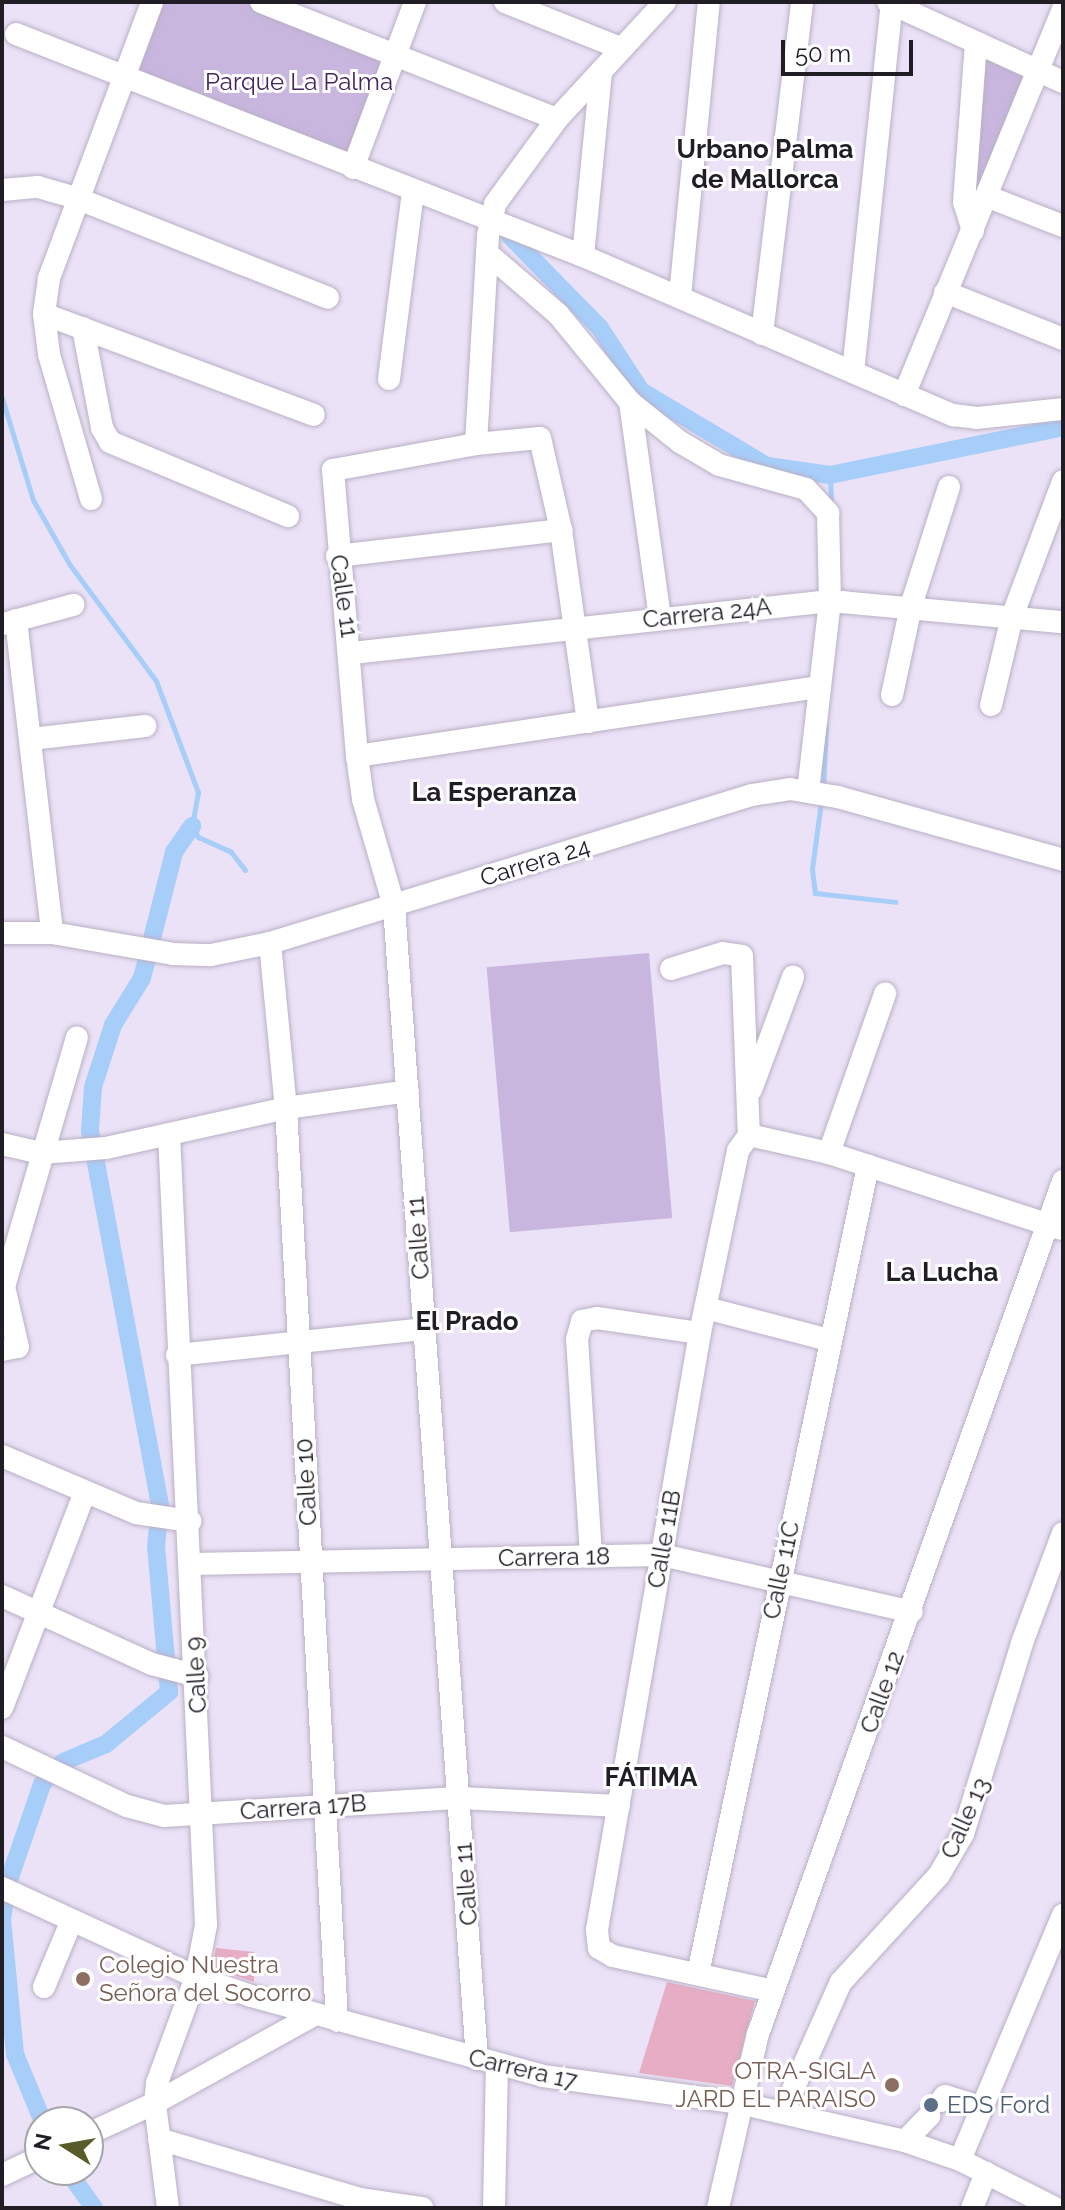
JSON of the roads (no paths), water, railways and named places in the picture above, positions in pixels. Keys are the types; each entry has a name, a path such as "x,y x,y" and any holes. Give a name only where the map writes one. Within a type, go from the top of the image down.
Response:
{"street":[{"path":"91,499 49,354 44,314 49,278 76,198 152,2"},
{"path":"261,2 557,119"},
{"path":"353,168 415,2"},
{"path":"505,2 620,48"},
{"path":"588,722 561,530 540,438 476,444 490,220 506,185 557,119 665,2"},
{"path":"680,296 709,2"},
{"path":"762,334 802,2"},
{"path":"853,372 890,3 1063,82"},
{"path":"904,395 1063,9"},
{"path":"16,34 583,256 953,415 977,418 1063,409"},
{"path":"973,231 964,202 976,44"},
{"path":"583,256 601,71"},
{"path":"2,190 38,187 76,198 328,298"},
{"path":"389,379 413,192"},
{"path":"986,196 1063,226"},
{"path":"487,253 558,314 630,402 719,465 806,489 818,497 828,513 830,601 820,687 821,793"},
{"path":"945,292 1063,339"},
{"path":"44,314 314,415"},
{"path":"83,328 102,428 110,442 288,516"},
{"path":"630,402 660,617"},
{"name":"Calle 11","path":"476,444 333,470 337,556 352,653 357,756 363,799 394,906 440,1559 487,2062 494,2208"},
{"path":"991,705 1012,617 1063,481"},
{"path":"892,695 911,606 949,487"},
{"path":"337,556 561,530"},
{"name":"Carrera 24A","path":"352,653 660,617 830,601 1063,622"},
{"path":"52,933 31,739 9,622 73,605"},
{"path":"357,756 820,687"},
{"path":"31,739 145,726"},
{"name":"Carrera 24","path":"2,933 52,933 173,954 211,955 270,943 752,795 821,793 1063,860"},
{"name":"Calle 10","path":"270,943 286,1108 297,1341 329,1803 337,2021"},
{"path":"671,969 723,953 742,956 749,1135 829,1153 1055,1228"},
{"path":"748,1098 793,977"},
{"path":"829,1153 885,994"},
{"path":"10,1348 3,1288 77,1037"},
{"path":"2,1144 41,1153 96,1149 286,1108 408,1091"},
{"name":"Calle 9","path":"168,2208 155,2103 164,2058 196,1977 206,1925 201,1815 187,1674 190,1521 177,1355 169,1134"},
{"name":"Calle 11B","path":"698,1974 613,1956 599,1948 597,1930 700,1333 738,1151 749,1135"},
{"name":"Calle 11C","path":"698,1974 868,1166"},
{"name":"Calle 12","path":"718,2208 739,2103 773,1991 1055,1228 1063,1181"},
{"path":"706,1308 829,1340"},
{"path":"591,1555 577,1339 582,1321 597,1318 700,1333"},
{"path":"177,1355 424,1329"},
{"path":"2,1456 136,1513 190,1521"},
{"path":"2,1708 85,1492"},
{"name":"Calle 13","path":"783,2112 841,1982 939,1875 963,1834 1063,1533"},
{"name":"Carrera 18","path":"190,1564 311,1565 662,1555 912,1612"},
{"path":"2,1596 152,1664 187,1674"},
{"name":"Carrera 17B","path":"2,1747 127,1806 164,1816 329,1803 461,1798 619,1806"},
{"name":"Carrera 17","path":"11,1893 196,1977 314,2015 487,2062 617,2089 739,2103 905,2141 960,2160 1053,2207"},
{"path":"960,2160 1063,1915"},
{"path":"44,1987 71,1922"},
{"path":"698,1974 773,1991"},
{"path":"104,2127 155,2103 314,2015"},
{"path":"905,2141 945,2096 982,2107"},
{"path":"159,2139 360,2199 422,2208"},
{"path":"2,2175 24,2164"},
{"path":"972,2208 986,2173"}],"waterway":[{"path":"510,236 600,328 641,391 767,466 830,475 1063,427"},
{"path":"2,398 33,500 70,565 156,681 198,792 192,826 198,837 231,852 245,870"},
{"path":"830,475 831,505"},
{"path":"823,788 826,726"},
{"path":"821,802 812,869 815,893 896,902"},
{"path":"36,2106 15,2054 2,1919 8,1883 42,1784 63,1762 106,1744 169,1692 156,1547 160,1505 90,1130 93,1087 113,1025 142,978 174,852 192,826"},
{"path":"78,2186 94,2208"}],"place":[{"name":"Colegio Nuestra Señora del Socorro","path":"83,1979"},
{"name":"OTRA-SIGLA JARD EL PARAISO","path":"892,2085"},
{"name":"EDS Ford","path":"931,2105"}],"district":[{"name":"Urbano Palma de Mallorca","path":"765,165"},
{"name":"La Esperanza","path":"494,793"},
{"name":"La Lucha","path":"942,1273"},
{"name":"El Prado","path":"467,1322"},
{"name":"FÁTIMA","path":"651,1778"}],"park label":[{"name":"Parque La Palma","path":"299,82"}]}
